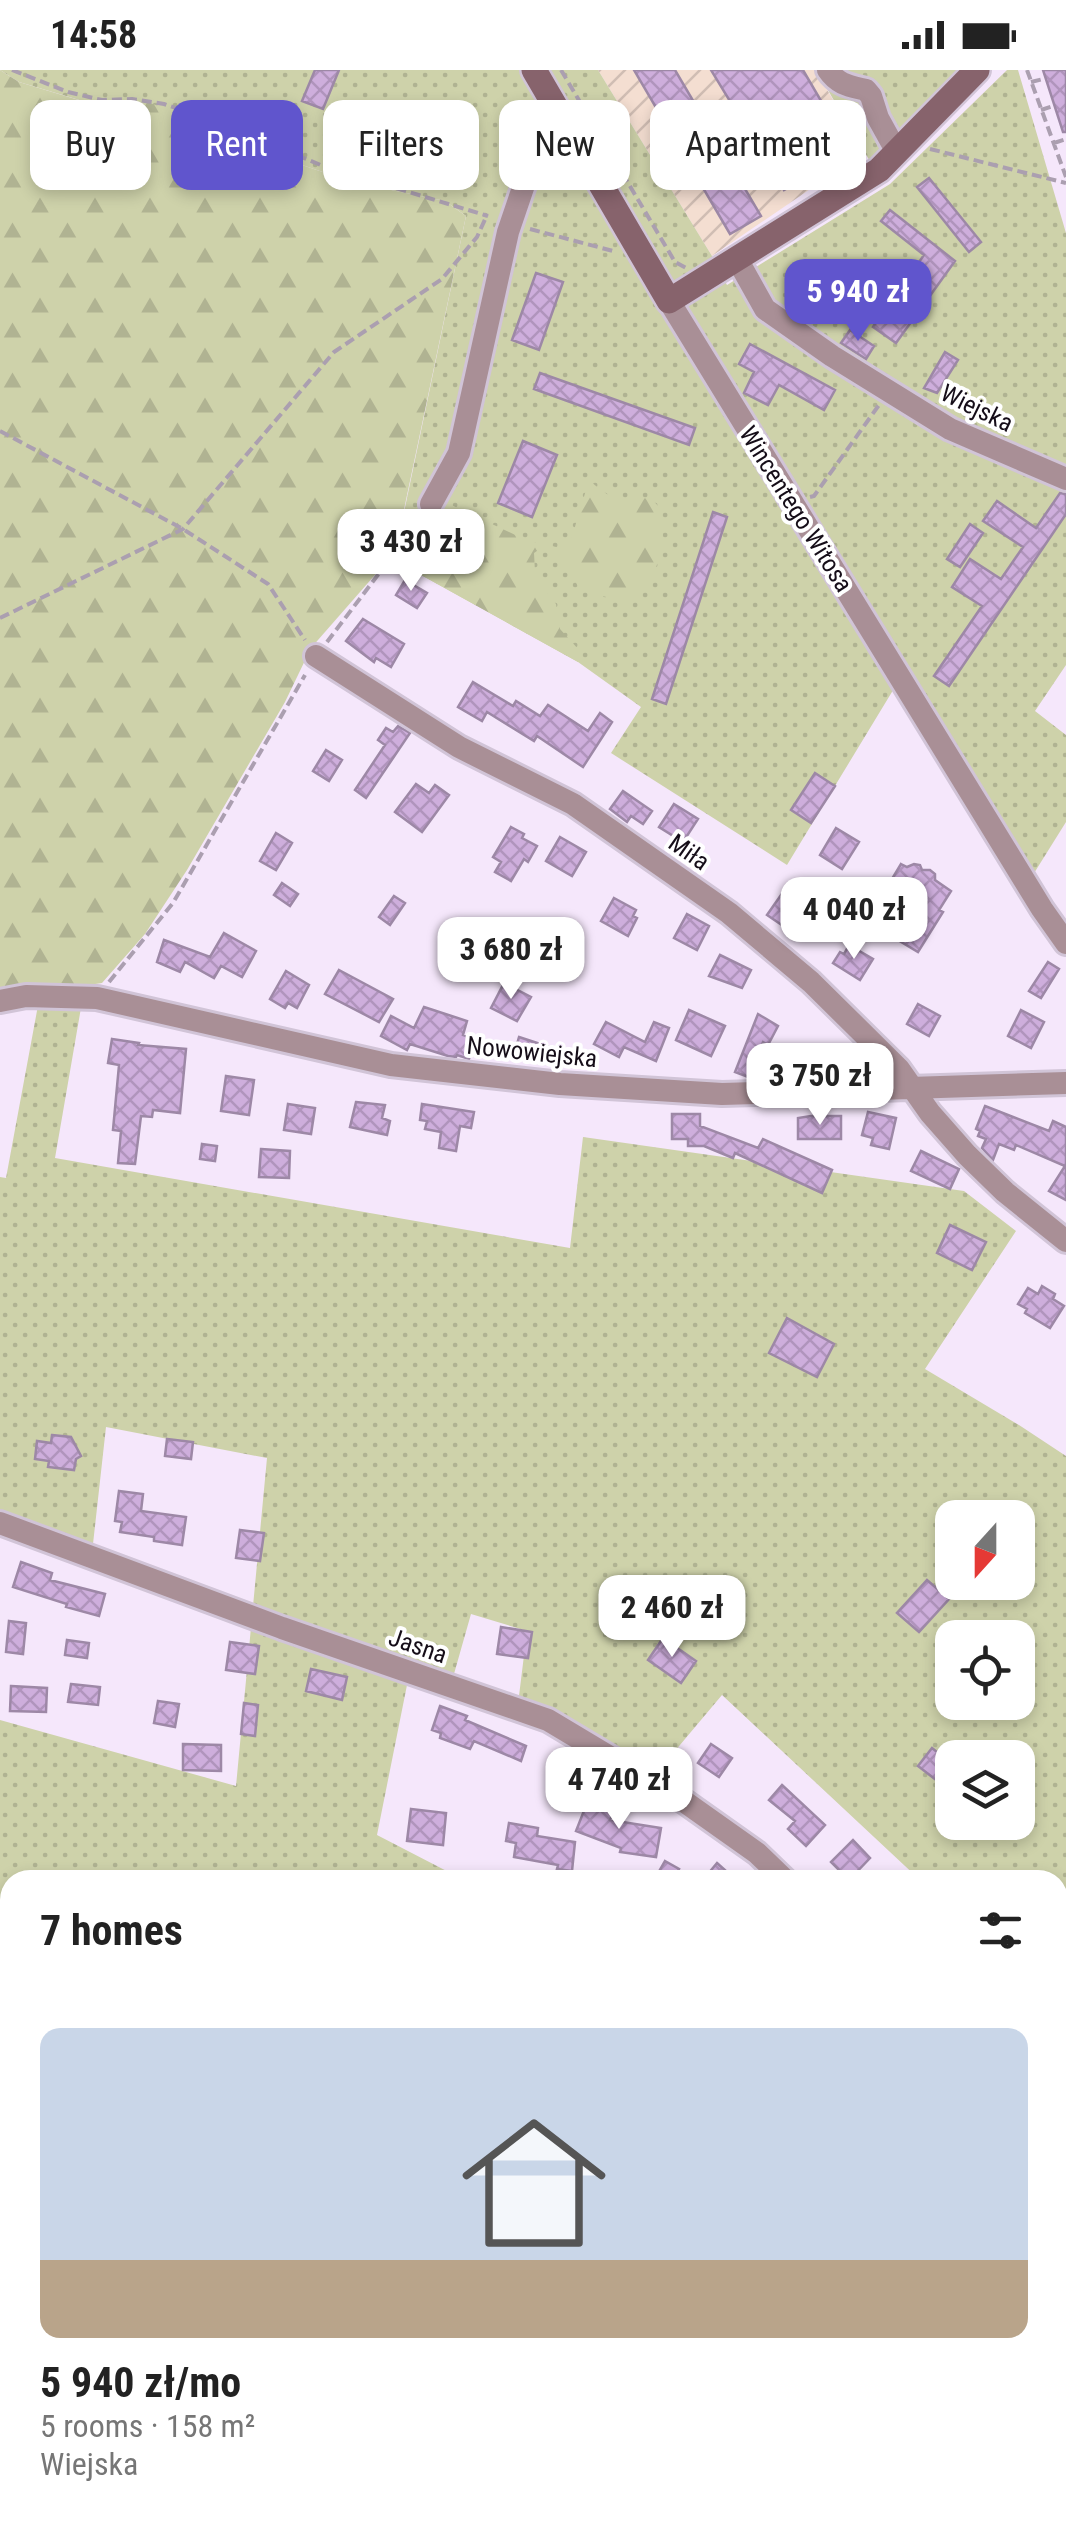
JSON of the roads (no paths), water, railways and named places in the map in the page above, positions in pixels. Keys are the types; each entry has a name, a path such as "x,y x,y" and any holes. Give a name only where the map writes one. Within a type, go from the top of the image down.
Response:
{"street":[{"name":"Wincentego Witosa","path":"534,70 551,100"},
{"path":"828,70 843,85 866,90 905,146"},
{"path":"668,301 879,170 977,70"},
{"path":"430,504 459,453 511,224 523,190"},
{"name":"Wincentego Witosa","path":"602,190 1066,942"},
{"name":"Wiejska","path":"738,259 766,309 832,356 950,429 1066,479"},
{"name":"Miła","path":"316,656 459,747 573,804 728,913 811,982 899,1069 966,1155 1066,1241"},
{"name":"Nowowiejska","path":"0,1001 26,996 97,998 392,1065 523,1080 722,1094 1066,1084"},
{"name":"Jasna","path":"0,1524 548,1720 685,1802 758,1853 776,1870"}]}
